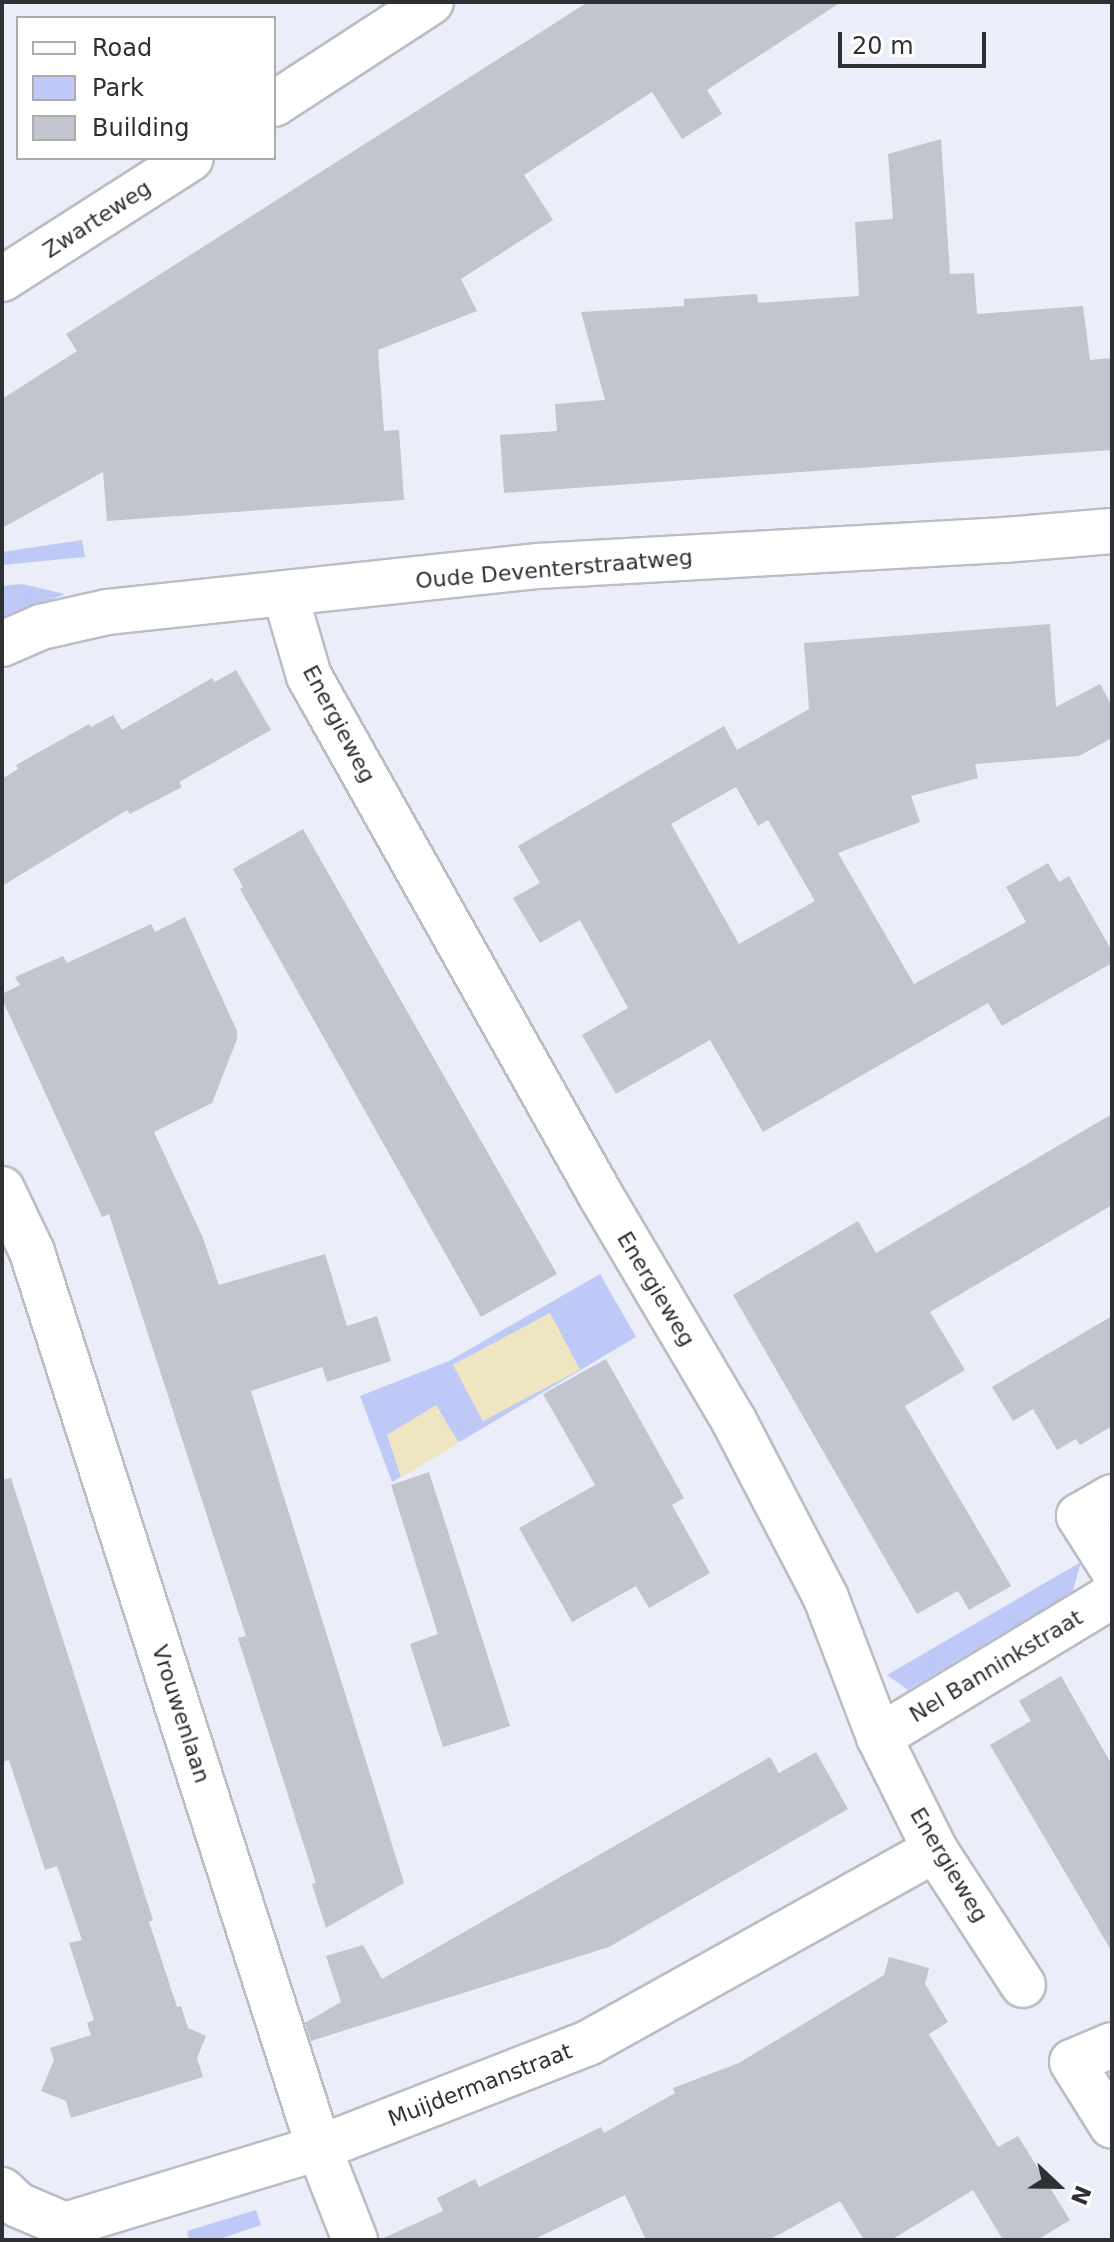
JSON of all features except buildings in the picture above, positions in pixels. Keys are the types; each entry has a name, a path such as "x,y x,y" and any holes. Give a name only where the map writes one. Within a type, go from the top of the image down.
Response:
{"street":[{"path":"276,103 431,2"},
{"name":"Zwarteweg","path":"2,279 188,160"},
{"name":"Oude Deventerstraatweg","path":"2,644 41,627 107,612 538,566 1005,540 1112,531"},
{"name":"Energieweg","path":"285,594 309,676 601,1196 734,1421 826,1598 879,1737 935,1850 1023,1985"},
{"name":"Vrouwenlaan","path":"2,1189 36,1267 319,2148 355,2240"},
{"path":"1112,1497 1079,1516 1112,1568"},
{"name":"Nel Banninkstraat","path":"879,1737 1112,1596"},
{"name":"Muijdermanstraat","path":"2,2190 18,2205 65,2225 319,2148 588,2043 935,1850"},
{"path":"1112,2045 1072,2062 1112,2126"}],"green space":[{"path":"82,540 85,557 2,565 2,552"},
{"path":"22,584 65,594 2,621 2,586"},
{"path":"600,1274 636,1337 392,1482 360,1396 449,1361"},
{"path":"1081,1562 1072,1594 908,1690 887,1675"},
{"path":"256,2210 261,2225 217,2240 189,2240 187,2231"}],"sand":[{"path":"550,1313 580,1370 483,1421 453,1365"},
{"path":"436,1405 459,1443 401,1477 387,1435"}]}
